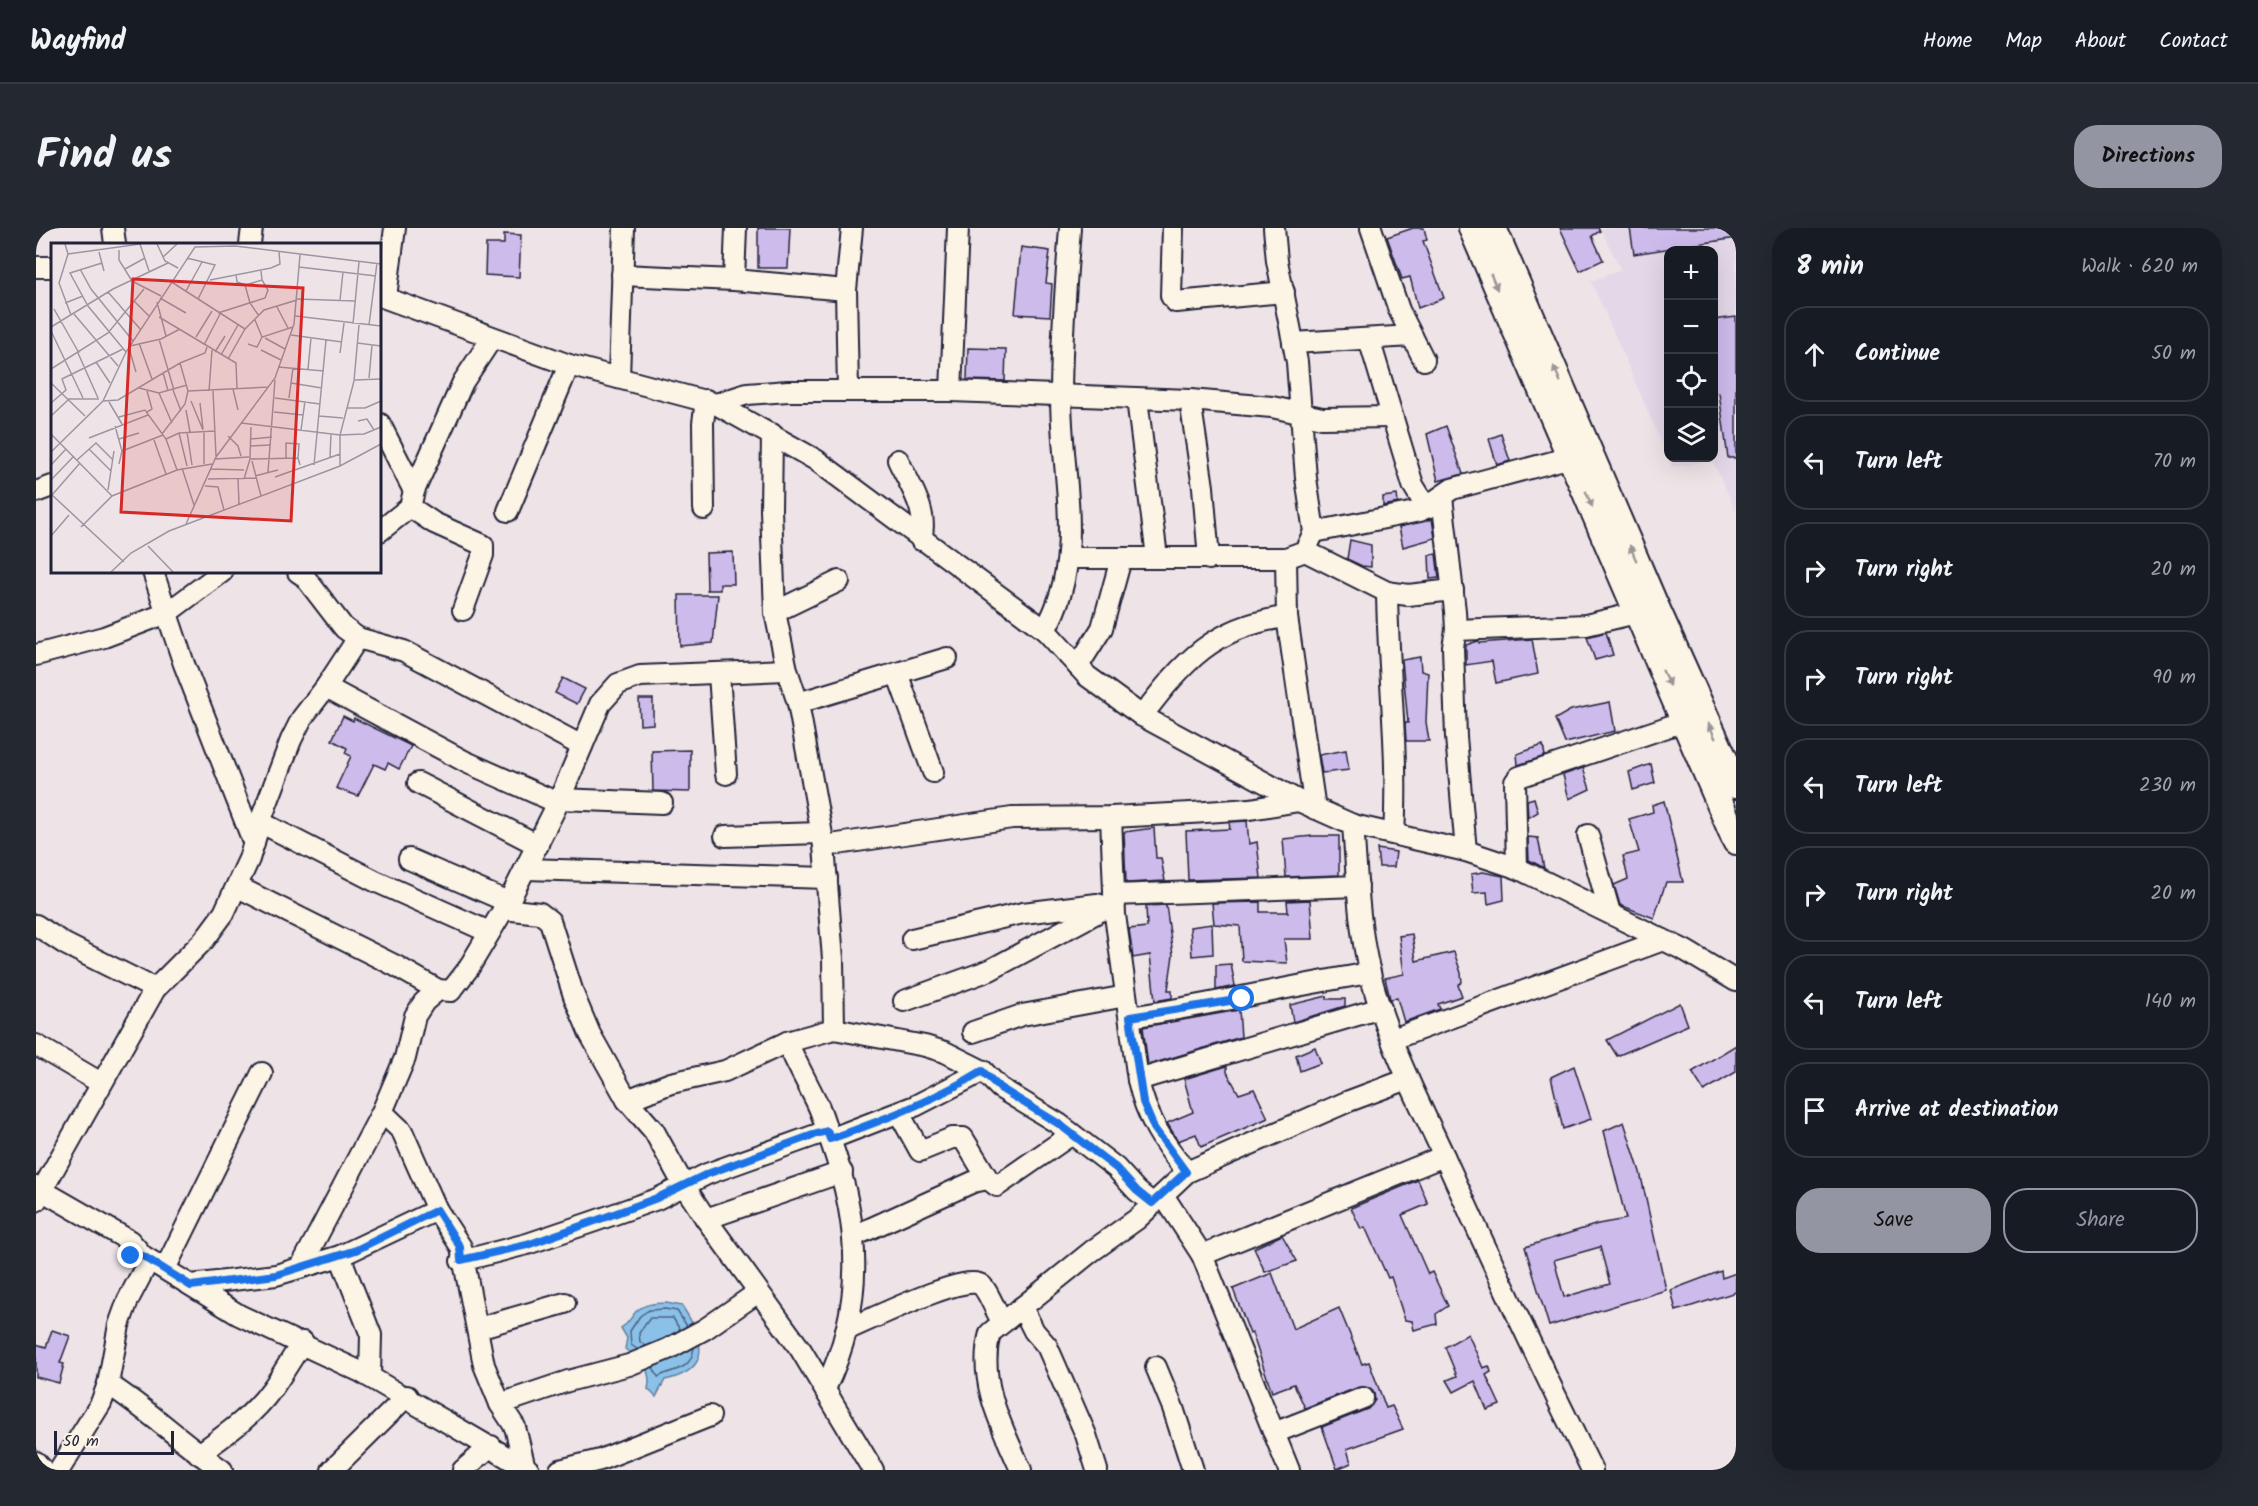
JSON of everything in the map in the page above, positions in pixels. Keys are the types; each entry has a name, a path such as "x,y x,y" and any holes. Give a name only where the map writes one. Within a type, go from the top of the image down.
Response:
{"main road":[{"path":"1472,228 1736,841"},
{"path":"1493,228 1653,601 1736,785"}],"street":[{"path":"113,228 115,243"},
{"path":"250,243 252,228"},
{"path":"395,228 383,297 569,365 711,402 816,460 1044,630 1099,686 1142,716 1307,805 1353,825 1466,851 1517,868 1610,912 1736,981"},
{"path":"619,378 624,228"},
{"path":"734,280 736,228"},
{"path":"848,391 846,290 852,228"},
{"path":"951,392 958,228"},
{"path":"1044,630 1059,602 1069,558 1061,395 1070,228"},
{"path":"1173,228 1171,296 1176,302 1284,292"},
{"path":"1069,558 1121,559 1157,556 1209,559 1286,558 1305,551 1314,532 1293,343 1274,228"},
{"path":"1371,228 1399,310 1424,360"},
{"path":"622,275 734,280 846,290"},
{"path":"1293,343 1412,336"},
{"path":"381,530 412,499 463,382 492,338"},
{"path":"1369,339 1413,485 1434,502 1453,590 1456,630 1453,647 1456,737 1466,851"},
{"path":"508,511 569,365"},
{"path":"711,402 747,394 848,391 951,392 1190,400 1300,411 1332,419 1392,417"},
{"path":"1137,399 1157,556"},
{"path":"1190,400 1203,488 1209,559"},
{"path":"704,509 703,423 711,402"},
{"path":"381,426 412,499 434,523 483,545 483,555 463,610"},
{"path":"772,434 771,510 775,612 787,670 798,703 822,839 833,959 834,1029"},
{"path":"1314,532 1406,515 1434,502 1452,489 1520,473 1571,457"},
{"path":"898,460 923,512 925,524 921,540"},
{"path":"36,492 51,486"},
{"path":"1305,551 1387,592 1408,595 1453,590"},
{"path":"1286,558 1287,617 1307,805"},
{"path":"1078,666 1102,628 1121,559"},
{"path":"153,573 184,664 254,844"},
{"path":"36,655 105,637 167,613 221,573"},
{"path":"299,573 304,576 344,628 358,638 404,651 582,746"},
{"path":"775,612 839,581"},
{"path":"1387,592 1390,699 1395,753 1394,834"},
{"path":"1456,630 1586,625 1636,613"},
{"path":"1142,716 1178,670 1212,640 1267,619 1287,617"},
{"path":"358,638 326,687 302,718 291,740 238,886 224,913 204,940 156,989 38,1195 130,1241 152,1262 239,1315 303,1342 407,1396 527,1469"},
{"path":"798,703 947,658"},
{"path":"238,886 396,966 438,990 451,991 506,906 538,845 600,704 618,684 640,676 665,673 719,674 787,670"},
{"path":"897,673 933,772"},
{"path":"719,674 726,774"},
{"path":"326,687 466,762 558,801 662,803"},
{"path":"1517,868 1515,782 1519,777 1685,721"},
{"path":"418,783 538,845"},
{"path":"725,836 822,839 1012,818 1111,817 1307,805"},
{"path":"1111,817 1112,902 1138,1080 1143,1102 1154,1128 1186,1172"},
{"path":"260,822 375,881 489,932"},
{"path":"1353,825 1358,886 1370,974 1381,1008 1408,1079 1509,1302 1592,1470"},
{"path":"1588,835 1610,912"},
{"path":"409,859 506,906 540,914 550,921 573,996 590,1034 627,1100 662,1142 683,1184 706,1219 757,1293 801,1350 873,1470"},
{"path":"525,868 827,878"},
{"path":"912,939 1023,913 1112,902 1358,886"},
{"path":"904,1001 990,970 1112,902"},
{"path":"36,925 65,944 156,989"},
{"path":"1393,1039 1663,940"},
{"path":"1130,1017 1216,1004 1265,991 1370,974"},
{"path":"302,1265 382,1112 405,1058 415,1016 424,1002 438,990"},
{"path":"973,1032 1022,1015 1126,996"},
{"path":"1138,1080 1381,1008"},
{"path":"627,1100 671,1083 725,1071 787,1041 834,1029 945,1052 982,1071 1000,1088 1072,1134 1116,1168 1137,1191 1158,1199 1202,1255 1289,1470"},
{"path":"787,1041 818,1104 842,1172 854,1236 854,1297 836,1367 825,1389"},
{"path":"36,1045 102,1083"},
{"path":"461,1260 527,1245 657,1198 683,1184 899,1113 982,1071"},
{"path":"59,1470 86,1430 108,1384 119,1325 128,1299 262,1073"},
{"path":"1021,1470 992,1403 984,1353 990,1333 1002,1321 1137,1219 1186,1172 1349,1101 1408,1079"},
{"path":"382,1112 402,1131 437,1210 460,1247 484,1365 500,1404 515,1426 527,1469"},
{"path":"899,1113 920,1151 952,1138 963,1138 988,1179 997,1186 1009,1181 1072,1134"},
{"path":"1202,1255 1444,1156"},
{"path":"706,1219 842,1172"},
{"path":"854,1236 904,1212 988,1179"},
{"path":"191,1286 276,1275 302,1265 340,1256 437,1210"},
{"path":"340,1256 371,1335 370,1377"},
{"path":"846,1330 907,1303 953,1286 974,1282 983,1287 1002,1321"},
{"path":"500,1404 568,1381 628,1365 668,1349 705,1329 757,1293"},
{"path":"478,1328 565,1303"},
{"path":"1022,1307 1034,1331 1047,1346 1086,1435 1097,1470"},
{"path":"199,1454 233,1429 273,1389 303,1342"},
{"path":"1156,1367 1173,1408 1193,1470"},
{"path":"108,1384 161,1421 199,1454 222,1470"},
{"path":"332,1470 407,1396"},
{"path":"1274,1433 1363,1398"},
{"path":"560,1470 600,1460 710,1416"},
{"path":"463,1470 491,1446"},
{"path":"36,1462 43,1470"}],"shaded area":[{"path":"1600,228 1736,228 1736,511 1713,462 1718,462 1718,246 1664,246 1664,449 1591,281 1621,270"},
{"path":"1670,462 1701,462 1672,467"}],"water":[{"path":"666,1303 682,1306 695,1330 700,1352 691,1369 665,1380 656,1397 648,1389 648,1375 644,1365 625,1349 627,1338 621,1328 637,1310 648,1305"}],"building":[{"path":"758,228 790,228 788,268 758,268"},
{"path":"1413,228 1424,228 1427,240 1423,241 1444,298 1418,308 1410,277 1402,279 1387,237"},
{"path":"1560,228 1598,228 1600,231 1592,236 1603,260 1580,271"},
{"path":"1630,228 1736,228 1736,238 1685,246 1664,246 1664,249 1634,254"},
{"path":"504,234 521,235 519,277 485,275 486,244 504,244"},
{"path":"1021,247 1050,251 1046,283 1052,284 1050,316 1015,314"},
{"path":"1736,317 1736,458 1728,458 1718,393 1718,319"},
{"path":"968,348 1006,349 1005,381 967,380"},
{"path":"1446,426 1463,474 1438,481 1427,434"},
{"path":"1501,434 1510,461 1497,465 1489,439"},
{"path":"1397,495 1398,503 1383,506 1383,497"},
{"path":"1432,519 1435,538 1403,547 1399,527"},
{"path":"1350,540 1371,545 1371,567 1362,566 1347,559"},
{"path":"733,552 734,584 720,584 720,590 707,590 706,553"},
{"path":"1436,554 1439,578 1430,579 1429,555"},
{"path":"679,595 718,595 713,643 680,646"},
{"path":"1606,632 1613,655 1595,660 1587,637"},
{"path":"1532,639 1538,674 1496,683 1492,661 1466,665 1466,645 1478,641 1479,643"},
{"path":"1420,657 1421,671 1428,673 1426,722 1429,741 1406,741 1405,723 1408,723 1402,660"},
{"path":"563,678 585,689 577,704 555,693"},
{"path":"639,699 653,699 653,724 640,725"},
{"path":"1610,702 1615,731 1565,743 1555,719 1571,710"},
{"path":"343,716 353,721 354,718 411,746 399,769 388,763 385,769 374,764 358,796 336,788 351,756 345,753 347,748 332,740"},
{"path":"1543,745 1545,756 1518,765 1517,754"},
{"path":"690,750 690,792 653,791 652,751"},
{"path":"1346,750 1349,770 1322,773 1319,755"},
{"path":"1651,764 1655,783 1633,790 1629,772"},
{"path":"1583,768 1590,789 1569,799 1563,775"},
{"path":"1534,798 1538,812 1528,818 1527,800"},
{"path":"1664,801 1683,882 1666,882 1654,918 1620,905 1614,885 1628,879 1623,856 1639,852 1629,819 1653,812 1652,805"},
{"path":"1247,821 1249,844 1257,842 1261,878 1188,880 1186,831 1230,829 1229,822"},
{"path":"1154,828 1156,858 1161,858 1165,881 1126,883 1124,832"},
{"path":"1339,836 1339,875 1286,877 1283,839"},
{"path":"1528,837 1538,838 1544,868 1529,860"},
{"path":"1377,849 1396,852 1394,867 1379,867"},
{"path":"1483,872 1503,876 1504,900 1488,904 1487,892 1473,893 1471,874"},
{"path":"1310,900 1313,939 1284,939 1287,963 1242,961 1240,926 1214,924 1212,903 1260,902 1260,912 1288,912 1287,901"},
{"path":"1166,905 1173,955 1168,990 1172,990 1172,998 1155,1001 1150,955 1133,958 1129,929 1147,927 1146,906"},
{"path":"1212,924 1213,954 1192,956 1190,927"},
{"path":"1412,934 1416,961 1454,952 1461,973 1462,982 1458,985 1462,996 1438,1004 1440,1009 1404,1022 1397,998 1390,999 1385,978 1404,974 1399,936"},
{"path":"1231,964 1235,986 1216,990 1216,965"},
{"path":"1327,996 1327,999 1345,999 1345,1006 1293,1022 1290,1005"},
{"path":"1680,1003 1688,1025 1617,1056 1607,1040"},
{"path":"1239,1010 1241,1037 1148,1065 1143,1027"},
{"path":"1736,1045 1736,1072 1704,1091 1692,1072"},
{"path":"1315,1047 1321,1063 1300,1071 1296,1055"},
{"path":"1227,1066 1227,1072 1239,1094 1254,1089 1268,1118 1201,1147 1196,1134 1178,1141 1167,1123 1193,1112 1184,1079"},
{"path":"1574,1066 1591,1119 1563,1129 1551,1077"},
{"path":"1624,1122 1640,1172 1666,1290 1549,1326 1525,1247 1598,1224 1626,1219 1604,1131","holes":["1600,1247 1610,1284 1564,1297 1554,1260"]},
{"path":"1418,1180 1428,1204 1402,1215 1428,1274 1432,1272 1448,1306 1436,1314 1437,1324 1414,1330 1412,1321 1405,1320 1391,1277 1388,1278 1365,1227 1361,1229 1351,1208"},
{"path":"1282,1235 1297,1261 1265,1272 1254,1248"},
{"path":"1721,1271 1722,1278 1736,1273 1736,1292 1676,1311 1671,1290"},
{"path":"1272,1273 1293,1329 1339,1308 1362,1364 1369,1362 1386,1408 1392,1406 1403,1429 1347,1449 1351,1463 1337,1469 1322,1427 1368,1409 1375,1400 1374,1393 1370,1388 1359,1387 1305,1408 1294,1384 1272,1392 1252,1333 1250,1334 1233,1289"},
{"path":"52,1330 70,1336 60,1363 64,1364 59,1383 36,1377 36,1344 46,1347"},
{"path":"1468,1334 1483,1368 1489,1366 1491,1372 1486,1375 1500,1405 1487,1410 1475,1381 1454,1392 1447,1380 1457,1376 1445,1347"}],"route":[{"path":"131,1256 143,1256 191,1286 276,1275 356,1250 437,1210 460,1247 461,1260 527,1245 595,1221 657,1198 707,1174 813,1135 827,1131 830,1139 872,1124 961,1084 982,1071 1000,1088 1059,1124 1116,1168 1137,1191 1152,1203 1186,1172 1154,1128 1143,1102 1134,1059 1130,1017 1242,999"}]}
